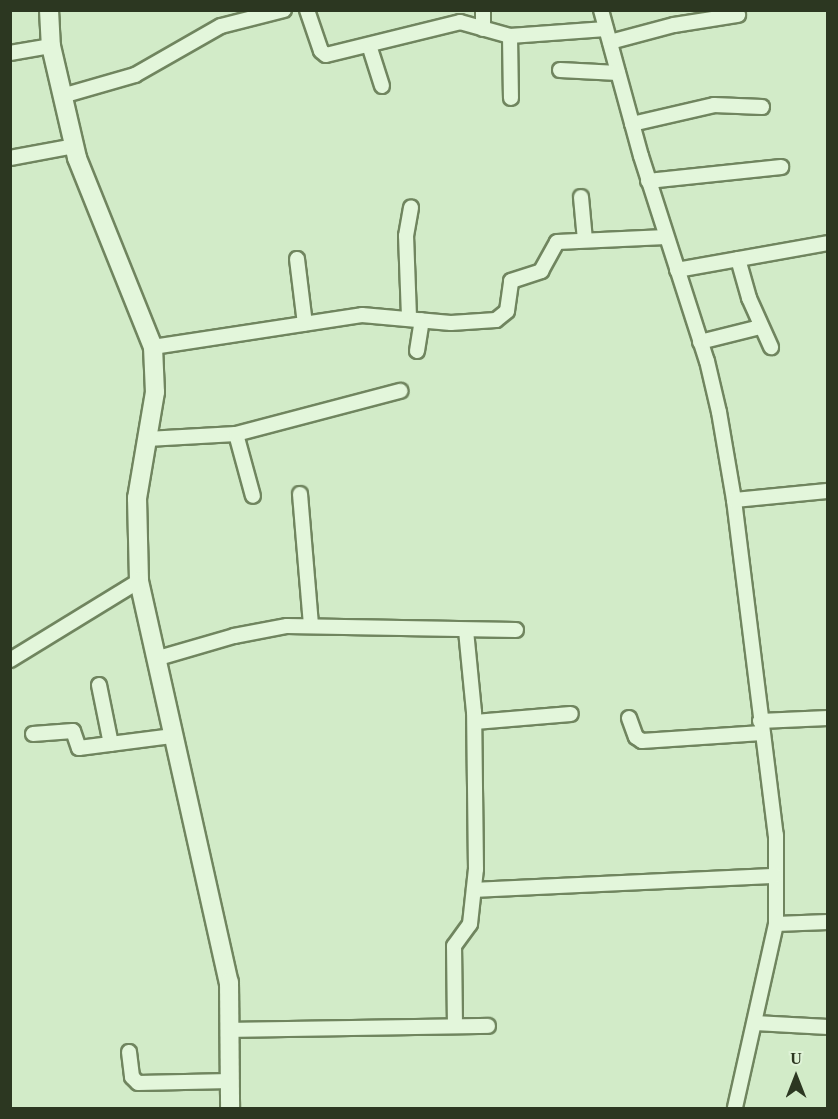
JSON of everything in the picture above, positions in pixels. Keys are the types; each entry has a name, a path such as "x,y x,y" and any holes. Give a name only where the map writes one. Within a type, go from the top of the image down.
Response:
{"main road":[{"path":"49,10 51,46 74,146 105,234 153,347 155,384 137,498 138,581 227,973 231,1030 230,1108"}],"street":[{"path":"62,96 135,75 221,26 284,10"},
{"path":"307,10 322,54 369,45 460,22 510,36 608,36 672,18 738,15"},
{"path":"483,10 483,29"},
{"path":"601,10 648,181 700,342 719,412 734,500 776,835 776,924 735,1108"},
{"path":"510,36 510,98"},
{"path":"369,45 382,86"},
{"path":"10,53 51,46"},
{"path":"560,70 618,73"},
{"path":"632,124 714,105 762,107"},
{"path":"10,158 74,146"},
{"path":"648,181 781,167"},
{"path":"581,197 585,240"},
{"path":"411,207 406,236 416,318 417,351"},
{"path":"153,347 362,315 416,318 451,323 499,320 507,309 511,280 541,271 557,242 666,237"},
{"path":"677,270 828,243"},
{"path":"297,259 305,324"},
{"path":"738,259 760,327 771,347"},
{"path":"700,342 760,327"},
{"path":"147,439 236,434 400,391"},
{"path":"236,434 253,496"},
{"path":"734,500 828,491"},
{"path":"300,494 311,626"},
{"path":"10,660 138,581"},
{"path":"155,659 265,629 311,626 466,631 516,630"},
{"path":"455,1026 454,946 470,924 474,890 475,722 466,631"},
{"path":"99,685 111,744"},
{"path":"475,722 571,714"},
{"path":"629,718 636,737 642,741 828,718"},
{"path":"33,734 74,731 80,748 173,736"},
{"path":"474,890 776,876"},
{"path":"776,924 828,921"},
{"path":"755,1023 828,1027"},
{"path":"231,1030 488,1026"},
{"path":"129,1052 132,1077 138,1083 231,1081"}]}
